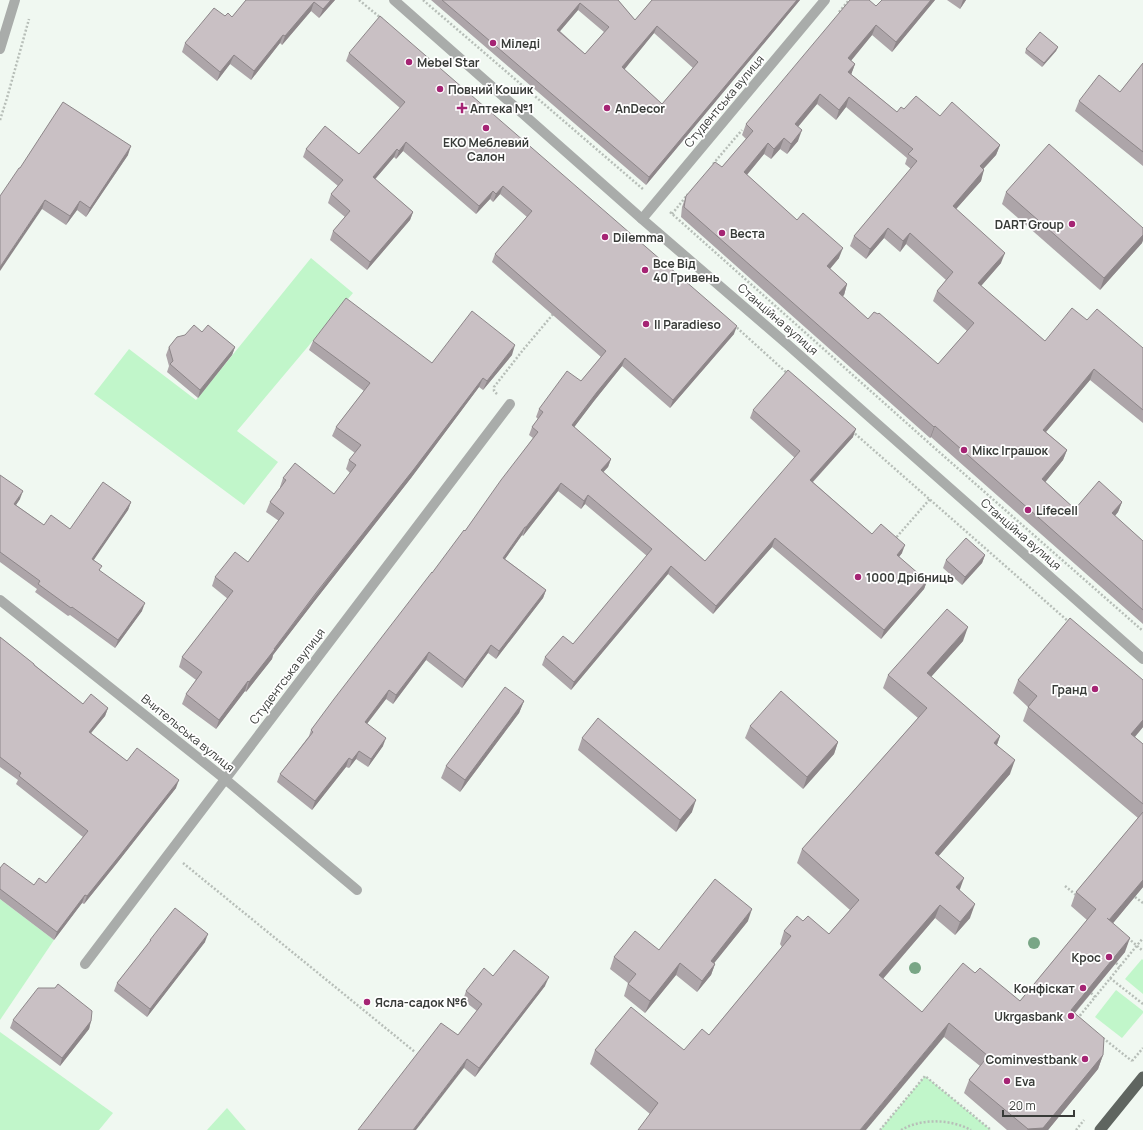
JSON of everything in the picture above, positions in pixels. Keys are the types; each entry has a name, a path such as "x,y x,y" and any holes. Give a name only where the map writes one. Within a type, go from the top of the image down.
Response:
{"highway":[{"path":"1100,1130 1143,1077"}],"street":[{"path":"0,49 15,0"},
{"name":"Станційна вулиця","path":"394,0 642,219 787,344 1143,659"},
{"name":"Студентська вулиця","path":"642,219 825,0"},
{"name":"Студентська вулиця","path":"85,964 510,404"},
{"name":"Вчительська вулиця","path":"0,600 225,779 357,890"}],"path":[{"path":"359,0 383,20"},
{"path":"423,0 657,201 1143,631"},
{"path":"0,120 30,15"},
{"path":"510,404 494,391 494,387 559,308"},
{"path":"733,325 791,376"},
{"path":"850,429 1072,624"},
{"path":"891,543 930,500"},
{"path":"170,852 415,1052"},
{"path":"1065,886 1078,897"},
{"path":"1135,897 1143,904"},
{"path":"1127,937 1143,951"},
{"path":"1084,1022 1078,1018 1143,938"},
{"path":"1116,963 1120,967"},
{"path":"1110,978 1143,1004"},
{"path":"1091,993 1095,997"},
{"path":"1102,1037 1132,1061"},
{"path":"880,1130 925,1076 991,1130"},
{"path":"901,1130 916,1124 942,1121 954,1123 971,1130"}],"green space":[{"path":"311,258 353,293 237,431 278,462 244,505 94,394 129,349 196,400"},
{"path":"0,899 54,940 0,1020"},
{"path":"1142,959 1143,960 1143,994 1125,979"},
{"path":"1116,990 1143,1011 1143,1013 1122,1038 1095,1017"},
{"path":"0,1032 113,1113 99,1130 0,1130"},
{"path":"925,1076 991,1130 880,1130"},
{"path":"227,1108 246,1130 207,1130"}],"building":[{"path":"246,0 331,0 323,9 314,2 285,36 283,35 254,71 234,55 220,72 185,43 214,8 225,16 228,13 232,17"},
{"path":"442,0 618,0 635,20 652,0 797,0 649,177","holes":["580,3 609,27 585,54 557,30","657,26 698,62 662,104 622,67"]},
{"path":"850,0 869,0 876,6 882,0 931,0 896,42 876,25 848,58 855,64 848,72 897,112 901,107 904,109 916,96 940,116 952,102 1000,145 980,166 984,170 953,206 1005,253 978,283 1045,341 1072,308 1087,320 1097,309 1143,348 1143,410 1094,369 1043,430 1067,450 1042,479 1075,509 1099,481 1122,502 1112,513 1143,541 1143,610 684,207 686,196 715,162 722,167 753,131 746,124","holes":["820,94 839,110 849,97 913,149 908,154 917,161 854,236 870,249 888,228 903,241 910,233 953,272 937,291 974,323 938,364 879,313 874,312 868,319 839,293 847,284 827,266 843,248 803,213 797,220 744,172 768,143 774,149 784,138 791,144 802,130 795,124"]},
{"path":"380,16 737,326 673,400 625,358 572,425 611,459 601,470 705,561 800,451 753,410 788,370 856,429 810,480 872,534 881,524 905,545 897,555 927,581 884,630 775,538 716,606 671,566 574,682 545,657 563,636 573,644 652,549 588,495 584,501 561,483 525,527 503,558 546,590 499,651 491,645 465,680 429,652 396,695 389,690 365,722 386,738 371,759 359,751 352,760 349,758 315,801 280,774 313,732 311,730 334,699 464,530 465,531 501,480 538,432 532,427 543,412 539,409 567,371 581,381 606,351 495,254 532,211 503,186 496,194 493,191 479,206 406,142 399,151 397,149 373,177 413,212 370,262 333,231 350,211 331,194 343,180 306,149 325,126 359,154 405,102 349,53"},
{"path":"1040,32 1058,47 1044,63 1026,49"},
{"path":"1143,63 1143,152 1079,101 1099,75 1120,92"},
{"path":"63,102 131,146 90,208 80,201 70,216 45,200 0,267 0,196"},
{"name":"DART Group","path":"1049,144 1143,228 1143,235 1104,278 1006,192"},
{"path":"346,298 432,363 472,311 515,345 487,381 483,378 219,720 186,694 202,672 182,657 233,591 215,577 235,552 248,562 284,513 270,502 286,480 283,478 295,463 334,494 356,465 349,460 361,445 336,427 370,383 313,341"},
{"path":"194,325 202,332 208,325 235,347 200,390 170,364 173,361 169,347 177,337 185,335"},
{"path":"0,475 23,491 14,504 44,525 51,515 70,529 103,482 131,502 92,559 102,566 99,570 145,603 118,640 38,584 40,581 0,552"},
{"path":"966,538 985,555 965,577 946,560"},
{"path":"947,609 968,627 927,673 1000,736 994,743 1015,760 935,853 964,878 956,887 975,904 960,922 940,905 879,975 922,1012 963,963 975,973 980,968 1020,1001 1096,909 1076,892 1143,812 1143,880 1109,920 1130,938 1071,1010 1104,1038 1103,1055 1043,1128 1028,1129 969,1080 988,1056 949,1023 860,1130 638,1130 658,1103 595,1050 631,1007 684,1050 702,1029 709,1035 791,936 784,931 797,916 803,921 808,916 829,934 859,900 802,849 927,708 888,675"},
{"path":"1070,618 1143,680 1143,720 1131,734 1143,744 1143,804 1028,707 1037,696 1018,680"},
{"path":"0,637 83,704 91,694 108,708 89,732 127,761 137,748 179,780 87,896 85,895 57,932 0,889 0,868 4,863 34,885 39,878 46,883 88,831 19,776 21,773 0,757"},
{"path":"505,687 524,701 465,780 446,766"},
{"path":"781,691 838,742 807,777 750,726"},
{"path":"598,718 696,800 680,820 582,738"},
{"path":"715,879 752,909 711,961 715,964 702,981 680,963 650,1001 628,984 636,974 614,957 635,931 659,950"},
{"path":"175,908 208,934 150,1009 117,983"},
{"path":"514,950 549,977 479,1068 467,1059 413,1130 358,1130 441,1023 458,1035 482,1004 466,991 484,968 493,976"},
{"path":"58,984 92,1011 91,1021 62,1058 13,1020 38,988 55,988"}],"place":[{"name":"Міледі","path":"493,43"},
{"name":"Mebel Star","path":"409,62"},
{"name":"Повний Кошик","path":"440,89"},
{"name":"Аптека №1","path":"462,108"},
{"name":"AnDecor","path":"607,108"},
{"name":"ЕКО Меблевий Салон","path":"486,128"},
{"name":"DART Group","path":"1072,224"},
{"name":"Веста","path":"722,233"},
{"name":"Dilemma","path":"605,237"},
{"name":"Все Від 40 Гривень","path":"645,270"},
{"name":"Il Paradieso","path":"646,324"},
{"name":"Мікс Іграшок","path":"964,450"},
{"name":"Lifecell","path":"1028,510"},
{"name":"1000 Дрібниць","path":"858,577"},
{"name":"Гранд","path":"1095,689"},
{"name":"Крос","path":"1109,957"},
{"name":"Конфіскат","path":"1083,988"},
{"name":"Ясла-садок №6","path":"367,1002"},
{"name":"Ukrgasbank","path":"1071,1016"},
{"name":"Cominvestbank","path":"1085,1059"},
{"name":"Eva","path":"1007,1081"}]}
